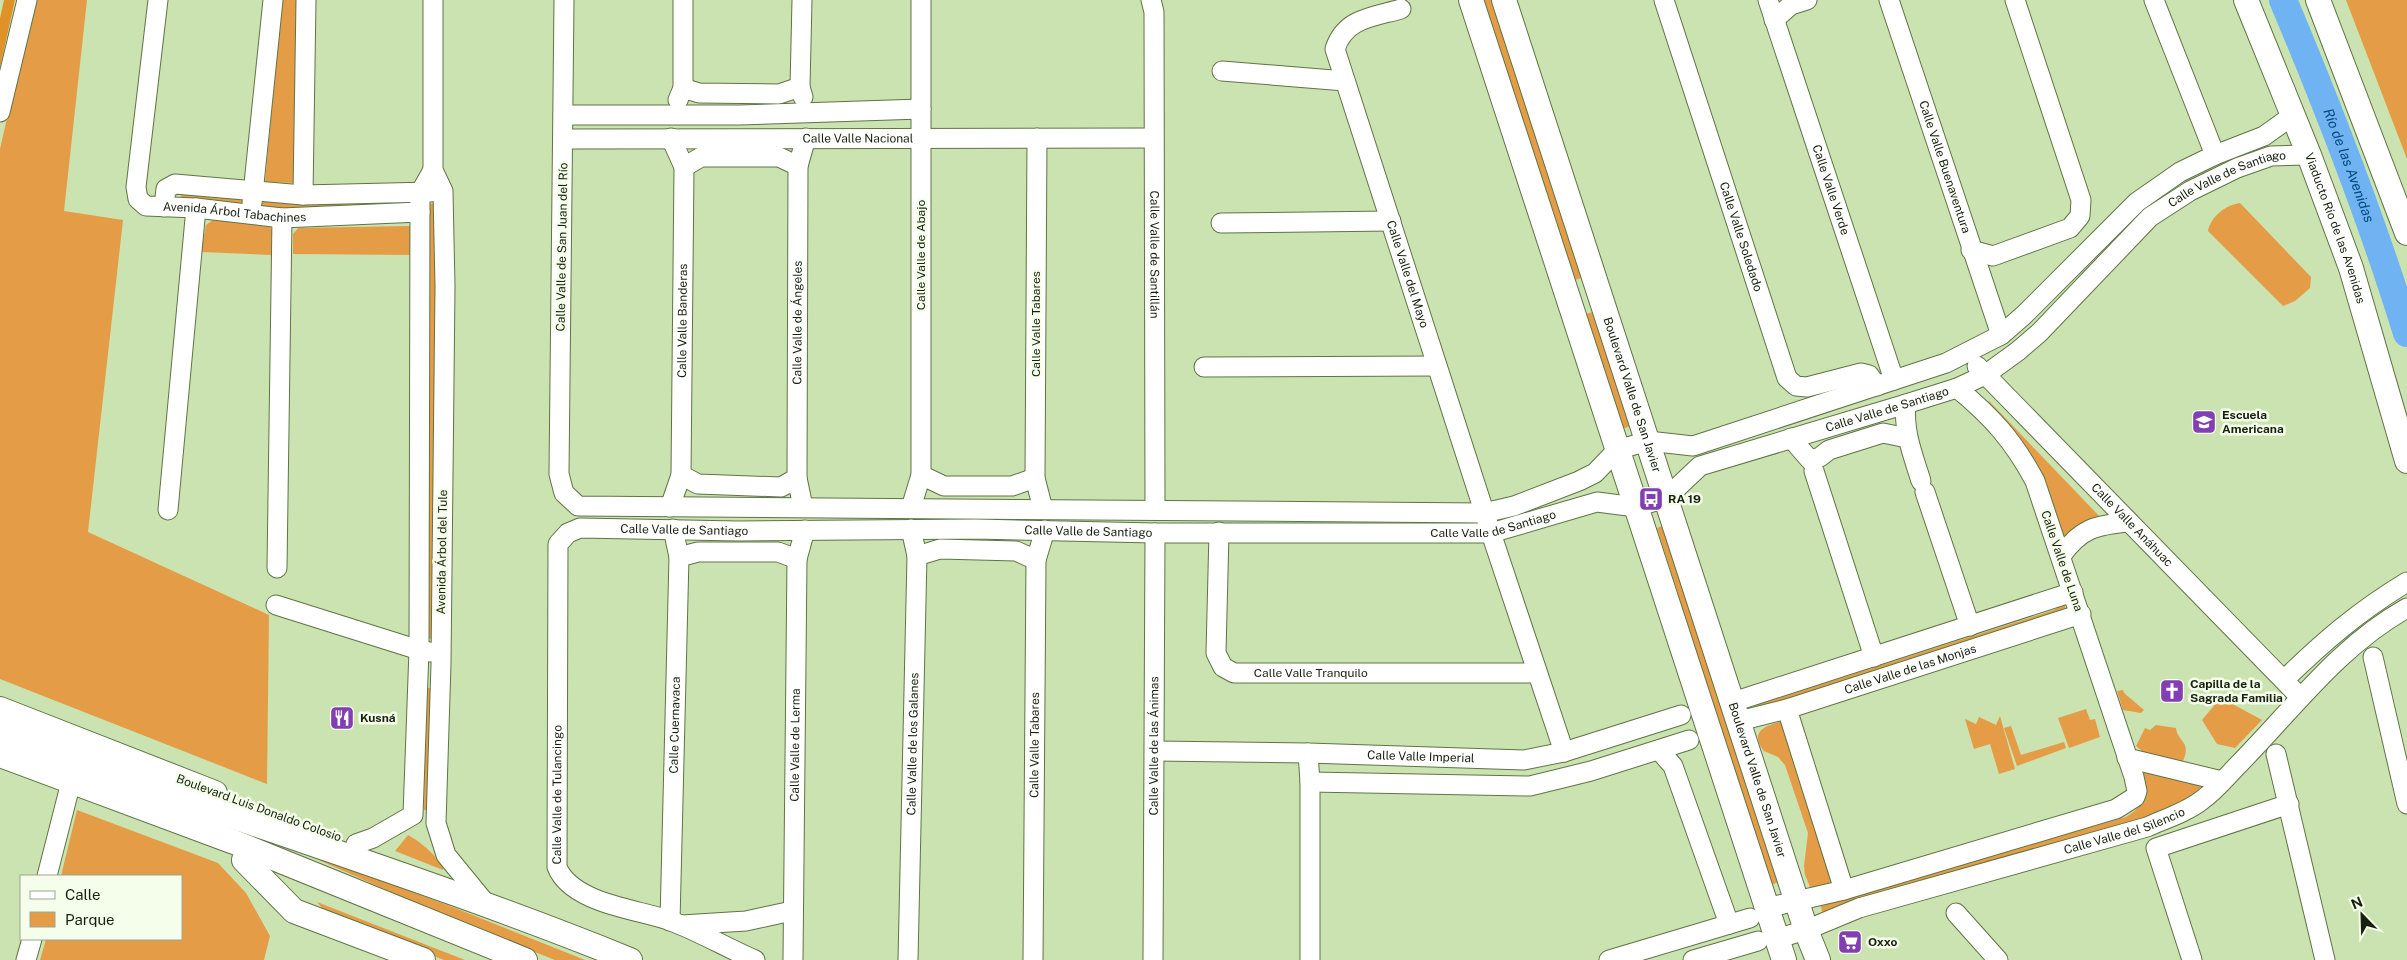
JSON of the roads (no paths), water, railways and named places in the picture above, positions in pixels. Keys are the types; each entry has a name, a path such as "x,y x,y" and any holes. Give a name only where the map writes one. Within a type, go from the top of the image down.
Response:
{"main road":[{"path":"1470,0 1636,507 1758,913 1773,947"},
{"name":"Boulevard Valle de San Javier","path":"1504,0 1796,900 1818,960"},
{"name":"Viaducto Río de las Avenidas","path":"2246,0 2309,155 2351,268 2407,461"},
{"path":"2318,0 2407,233"},
{"path":"1569,302 1599,292"},
{"name":"Boulevard Luis Donaldo Colosio","path":"0,709 248,806 447,876 482,899 514,916"},
{"name":"Boulevard Luis Donaldo Colosio","path":"0,733 95,769 247,820 514,916 630,960"},
{"path":"0,755 239,851 294,911 423,960"},
{"path":"0,763 69,790 427,919 525,960"}],"street":[{"path":"0,112 27,0"},
{"path":"158,0 136,187 138,200 146,206 164,207"},
{"path":"251,213 273,0"},
{"path":"303,194 306,0"},
{"path":"433,0 433,170 442,192"},
{"name":"Calle Valle de San Juan del Río","path":"564,0 559,474 564,493"},
{"path":"673,114 683,88 684,0"},
{"path":"802,0 800,87 807,113"},
{"name":"Calle Valle de Abajo","path":"911,508 921,474 921,0"},
{"name":"Calle Valle de Santillán","path":"1151,0 1154,12 1155,510"},
{"name":"Calle Valle Soledado","path":"1664,0 1787,378 1796,386 1807,387 1861,373 1886,383"},
{"name":"Calle Valle Verde","path":"1768,0 1886,383"},
{"path":"1774,20 1791,5 1807,0"},
{"name":"Calle Valle Buenaventura","path":"1889,0 2001,335"},
{"path":"1972,250 1993,256 2070,228 2080,216 2082,200 2015,0"},
{"path":"2154,0 2215,154"},
{"name":"Calle Valle del Mayo","path":"1401,9 1352,24 1340,35 1335,49 1484,513 1564,752"},
{"path":"1222,72 1345,81"},
{"path":"683,88 700,93 779,94 800,87"},
{"name":"Calle Valle Nacional","path":"563,115 740,115 921,109"},
{"path":"739,138 740,115"},
{"name":"Calle Valle de Santiago","path":"564,493 578,506 1484,513 1514,506 1579,482 1595,473 1617,450 1648,441 1693,446 1946,363 1965,354 2001,335 2024,315 2137,202 2180,172 2215,154 2264,136 2292,116"},
{"path":"2264,136 2271,156"},
{"name":"Calle Valle Banderas","path":"670,507 681,475 684,167 671,138"},
{"name":"Calle Valle de Ángeles","path":"803,507 797,478 798,166 806,138"},
{"name":"Calle Valle Tabares","path":"1037,138 1035,478 1043,509"},
{"name":"Calle Valle Nacional","path":"563,139 1153,138"},
{"name":"Calle Valle de Santiago","path":"568,533 580,528 738,530 976,529 1491,534 1604,502 1636,507 1666,498 1700,466 1957,388 1985,375 2018,352 2150,217 2190,191 2237,168 2271,156 2309,155"},
{"path":"684,167 701,157 779,157 798,166"},
{"path":"420,193 433,170"},
{"name":"Avenida Árbol Tabachines","path":"420,212 282,218 251,213 164,207 166,189 175,184 303,194 442,192"},
{"name":"Avenida Árbol del Tule","path":"442,192 445,286 441,654 436,823 446,855 482,899"},
{"name":"Avenida Árbol del Tule","path":"413,816 419,650 420,193"},
{"path":"347,194 347,215"},
{"path":"168,510 196,208"},
{"path":"277,568 282,218"},
{"path":"1221,224 1391,220"},
{"name":"Calle Valle Anáhuac","path":"1965,354 2300,698"},
{"path":"1204,367 1437,366"},
{"name":"Calle Valle de Luna","path":"1957,388 2000,427 2020,453 2034,481 2081,614 2127,758"},
{"path":"1906,404 1904,421 1907,438 1970,626"},
{"path":"1812,466 1829,450 1882,432 1907,438"},
{"path":"1790,438 1812,466 1874,657"},
{"path":"1693,446 1700,466"},
{"path":"1595,473 1604,502"},
{"path":"921,474 944,486 1012,486 1035,478"},
{"path":"681,475 698,484 781,487 797,478"},
{"path":"738,507 738,530"},
{"path":"976,510 976,529"},
{"path":"2061,556 2072,541 2087,530 2102,524 2129,522"},
{"name":"Calle Cuernavaca","path":"673,529 679,557 675,923"},
{"name":"Calle Valle de los Galanes","path":"908,960 917,556 910,529"},
{"name":"Calle Valle de Lerma","path":"793,960 796,559 805,530"},
{"name":"Calle Valle Tabares","path":"1033,960 1036,560 1045,530"},
{"name":"Calle Valle de las Ánimas","path":"1153,960 1155,532"},
{"name":"Calle Valle Tranquilo","path":"1219,532 1216,653 1223,667 1234,673 1538,673"},
{"name":"Calle Valle de Tulancingo","path":"568,533 558,544 557,867 561,877 568,885 620,908 675,923 755,960"},
{"path":"917,556 940,549 1016,551 1036,560"},
{"path":"679,557 698,552 778,552 796,559"},
{"path":"2284,680 2324,641 2357,614 2407,582"},
{"name":"Calle Valle de las Monjas","path":"1736,712 1874,657 2073,592"},
{"path":"2387,594 2402,611"},
{"path":"276,605 419,650 441,654"},
{"name":"Calle Valle del Silencio","path":"1693,960 1773,947 1806,930 1859,908 2148,827 2202,800 2267,736 2300,698 2370,632 2402,611"},
{"name":"Calle Valle de las Monjas","path":"1736,712 1786,709 2081,614"},
{"path":"2373,657 2407,804"},
{"path":"418,677 440,681"},
{"path":"1786,709 1844,890"},
{"name":"Calle Valle Imperial","path":"1155,751 1308,753 1524,760 1564,752 1682,714"},
{"path":"1310,782 1530,786 1591,771 1689,740"},
{"path":"1659,750 1673,766 1729,924"},
{"path":"1308,753 1310,782 1310,960"},
{"path":"2276,754 2325,960"},
{"path":"2127,758 2222,781"},
{"name":"Calle Valle del Silencio","path":"1609,960 1729,924 1796,900 1844,890 2127,805 2136,797 2137,791 2127,758"},
{"path":"48,875 69,790"},
{"path":"2192,960 2156,848 2289,804"},
{"path":"356,844 373,838 413,816 436,823"},
{"path":"675,923 746,921 792,911"},
{"path":"1956,913 1998,960"},
{"path":"26,960 32,940"}],"waterway":[{"name":"Río de las Avenidas","path":"2283,0 2349,165 2407,333"}],"place":[{"name":"Escuela Americana","path":"2204,422"},
{"name":"RA 19","path":"1651,499"},
{"name":"Capilla de la Sagrada Familia","path":"2172,691"},
{"name":"Kusná","path":"342,718"},
{"name":"Oxxo","path":"1850,942"}]}
